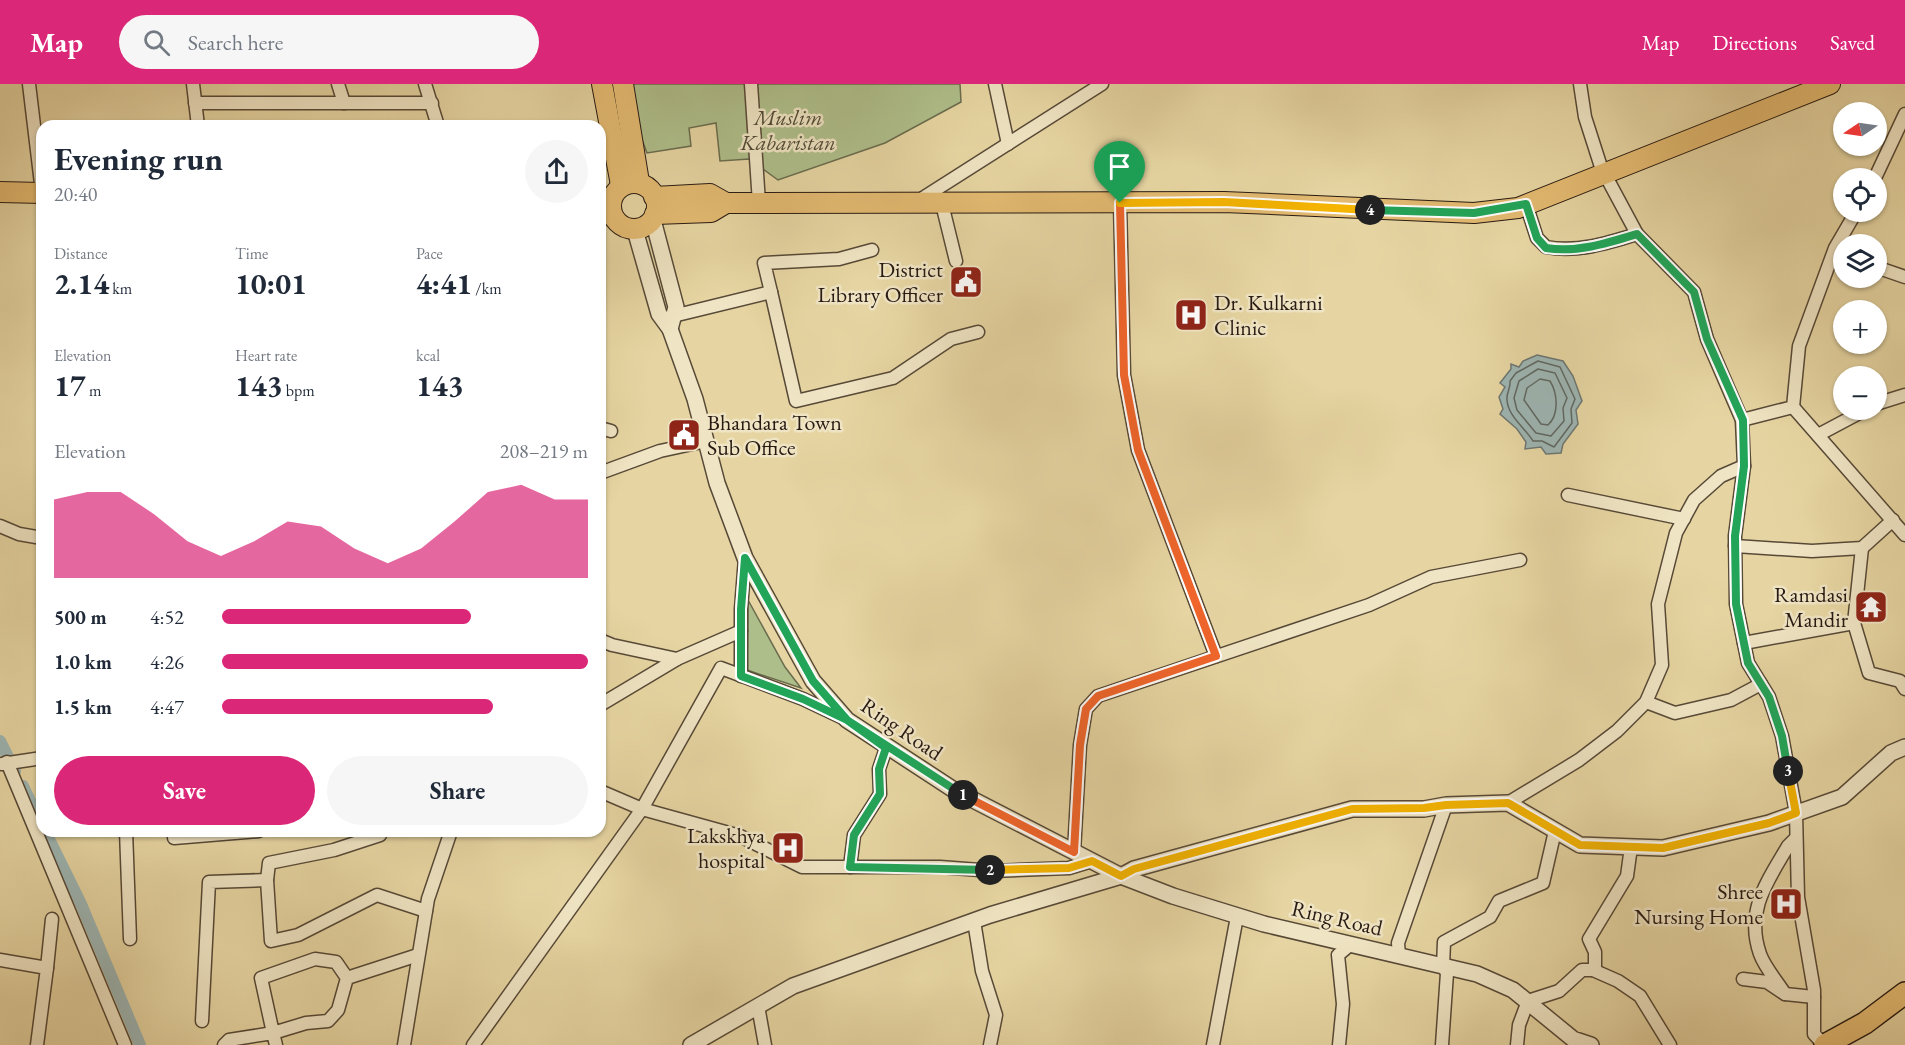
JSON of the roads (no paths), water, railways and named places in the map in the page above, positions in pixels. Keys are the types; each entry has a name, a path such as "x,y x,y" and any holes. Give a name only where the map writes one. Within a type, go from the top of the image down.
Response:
{"highway":[{"path":"1825,1045 1866,1023 1905,993"}],"main road":[{"path":"602,84 619,187 654,210 711,212 726,203 1224,202 1474,213 1526,204 1830,84"},
{"path":"623,84 619,187 606,214 623,226 636,230 644,228 654,210"},
{"path":"0,192 36,193"}],"street":[{"path":"29,84 36,143"},
{"path":"193,84 197,120"},
{"path":"338,84 344,103"},
{"path":"425,84 436,120"},
{"path":"751,84 759,203"},
{"path":"995,84 1008,144"},
{"path":"912,204 1102,84"},
{"path":"1580,84 1586,117 1604,174 1637,234 1694,292 1707,339 1743,420 1744,466 1738,497 1735,546 1736,604 1748,663 1769,697 1782,736 1796,813 1798,897 1814,997 1814,1034 1825,1045"},
{"path":"195,103 432,103"},
{"path":"1880,168 1905,114"},
{"path":"1120,203 1124,375 1138,450 1216,656"},
{"path":"942,204 956,261"},
{"path":"1526,204 1537,238 1546,248 1574,249 1607,243 1637,234"},
{"name":"Ring Road","path":"654,210 676,307 672,322 717,483 745,558 813,681 847,720 886,748 954,790 1121,876 1173,896 1241,917 1478,974 1513,990 1573,1039 1591,1045"},
{"name":"Ring Road","path":"636,230 659,314 672,322"},
{"path":"872,250 839,259 765,263 796,401 892,378 951,339 978,332"},
{"path":"1833,265 1799,346 1793,407 1905,535"},
{"path":"1887,271 1905,277"},
{"path":"672,322 771,292"},
{"path":"1887,401 1905,395"},
{"path":"1743,420 1793,407"},
{"path":"1818,435 1847,420"},
{"path":"606,471 660,451 705,441"},
{"path":"698,1043 793,986 974,921 1121,876 1134,869 1352,809 1508,803 1579,760 1617,731 1646,702 1662,665 1658,604 1676,533 1694,500 1721,476 1744,466"},
{"path":"1568,495 1684,519"},
{"path":"1735,546 1812,551 1862,548 1893,520"},
{"path":"0,526 19,534 36,537"},
{"path":"1862,548 1854,623 1869,674 1900,681 1905,689"},
{"path":"741,676 745,558"},
{"path":"1074,852 1080,745 1086,709 1098,696 1369,605 1431,576 1520,560"},
{"path":"1744,643 1854,623"},
{"path":"606,701 678,659 741,631"},
{"path":"606,642 678,659"},
{"path":"473,1045 642,809 721,668 803,699 847,720"},
{"path":"1646,702 1675,713 1731,700 1761,684"},
{"path":"1508,803 1580,845 1663,848 1769,823 1842,797 1891,753 1905,747"},
{"path":"850,867 854,835 880,794 879,769 886,748"},
{"path":"36,759 3,763 125,1045"},
{"path":"606,794 642,809 740,836 802,867 993,871 1069,868 1092,861"},
{"path":"1398,955 1398,943 1446,805"},
{"path":"1442,1045 1447,973 1443,966 1444,942 1490,918 1499,901 1543,883 1555,831"},
{"path":"126,837 130,939"},
{"path":"174,838 186,837"},
{"path":"374,837 334,850 269,863 267,880 271,941 298,934 377,895 426,911"},
{"path":"404,1045 426,911 449,837"},
{"path":"1785,994 1761,955 1754,928 1756,905 1788,846 1796,838"},
{"path":"1593,970 1595,952 1589,939 1628,876 1631,847"},
{"path":"202,1021 209,882 267,880"},
{"path":"1213,1045 1236,922 1241,917"},
{"path":"37,1045 52,919"},
{"path":"974,921 982,971 996,1015 990,1045"},
{"path":"1339,1045 1343,1004 1338,955 1350,944"},
{"path":"347,978 418,955"},
{"path":"275,1039 261,978 315,959 336,962 347,978"},
{"path":"0,960 47,968"},
{"path":"1517,1045 1519,1025 1528,1001 1559,991 1582,970 1593,970 1618,981 1640,996 1670,1045"},
{"path":"224,1045 229,1040 275,1039 306,1023 328,1021 338,1010 347,978"},
{"path":"1743,979 1767,982 1785,994 1814,997"},
{"path":"758,1006 765,1045"}],"water":[{"path":"1537,355 1563,361 1573,376 1582,401 1576,410 1578,424 1563,444 1561,453 1546,454 1541,447 1525,449 1526,442 1517,429 1500,414 1503,409 1499,397 1505,387 1500,383 1511,369 1511,364 1519,367 1523,361"}],"waterway":[{"path":"0,741 15,771"},
{"path":"23,786 36,813"},
{"path":"48,837 81,904 140,1045"}],"place":[{"name":"District Library Officer","path":"966,282"},
{"name":"Dr. Kulkarni Clinic","path":"1191,315"},
{"name":"Bhandara Town Sub Office","path":"684,435"},
{"name":"Ramdasi Mandir","path":"1871,607"},
{"name":"Lakskhya hospital","path":"788,848"},
{"name":"Shree Nursing Home","path":"1786,904"}],"park label":[{"name":"Muslim Kabaristan","path":"788,130"}]}
